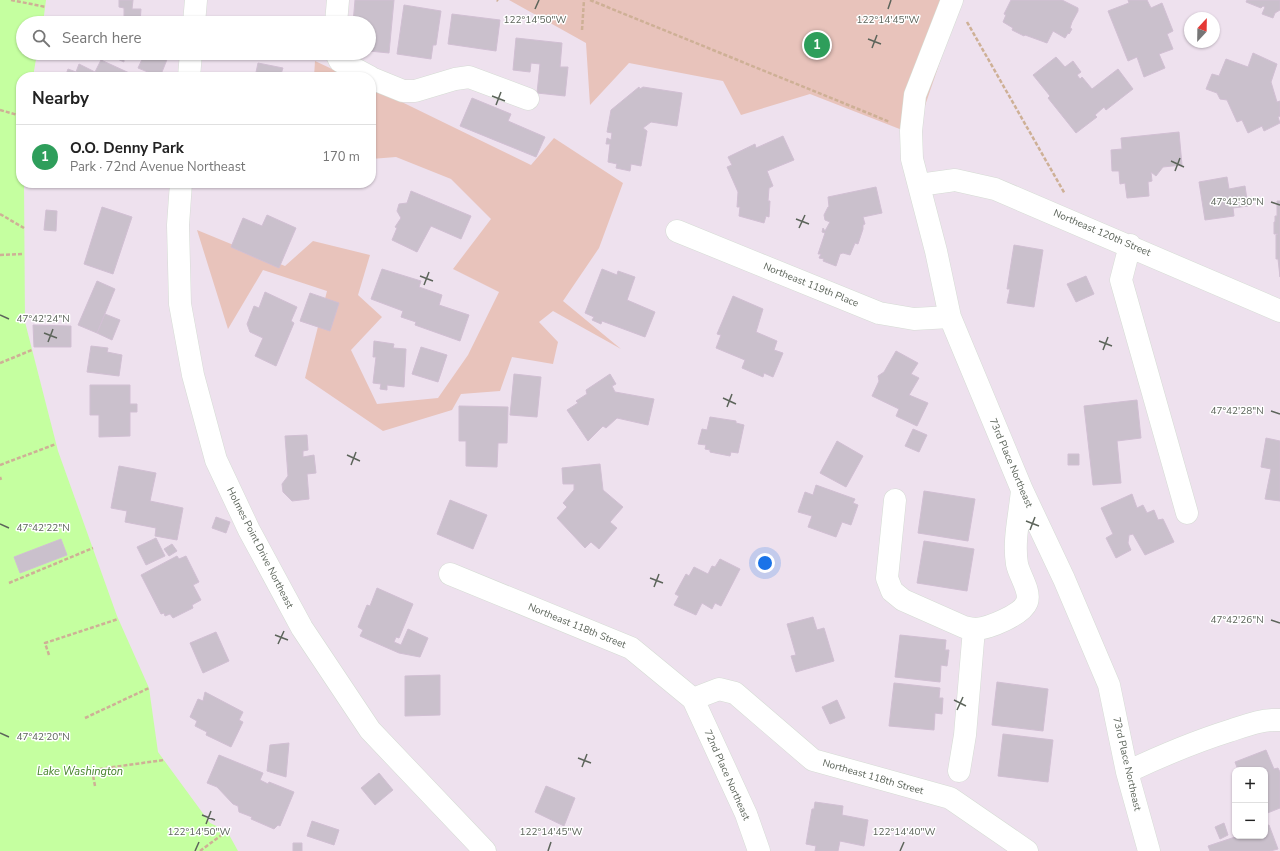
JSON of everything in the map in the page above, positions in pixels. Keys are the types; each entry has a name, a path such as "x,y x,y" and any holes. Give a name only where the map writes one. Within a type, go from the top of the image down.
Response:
{"street":[{"path":"195,16 196,0"},
{"path":"337,16 338,0"},
{"name":"73rd Place Northeast","path":"958,7 915,95 911,131 912,159 936,251 950,317 1022,490 1064,579 1109,685 1127,772 1149,851"},
{"path":"189,72 190,60"},
{"path":"340,60 361,72"},
{"path":"376,80 403,91 415,91 455,79 469,77 528,99"},
{"name":"Northeast 120th Street","path":"919,186 955,180 995,189 1130,245 1280,311"},
{"name":"Holmes Point Drive Northeast","path":"181,188 178,225 180,304 193,375 216,460 249,530 302,628 370,730 485,851"},
{"name":"Northeast 119th Place","path":"677,231 879,313 914,319 950,317"},
{"path":"1130,245 1121,280 1187,513"},
{"path":"896,500 888,578 892,591 903,600 964,627 974,629 991,626 1008,618 1022,608 1027,602 1027,593 1016,556 1016,533 1022,490"},
{"name":"Northeast 118th Street","path":"450,574 631,648 693,699 719,689 735,693 813,760 950,798 1027,851"},
{"path":"959,771 965,735 974,629"},
{"name":"72nd Place Northeast","path":"693,699 746,814 759,851"},
{"path":"1127,772 1174,750 1204,739 1266,719 1280,720"}],"path":[{"path":"11,0 46,7"},
{"path":"582,30 584,0"},
{"path":"590,0 911,131"},
{"path":"958,7 1065,194"},
{"path":"0,110 16,115"},
{"path":"0,214 24,228"},
{"path":"0,255 24,254"},
{"path":"0,364 32,350"},
{"path":"0,465 56,444"},
{"path":"9,583 93,548"},
{"path":"49,655 45,643 118,619"},
{"path":"84,718 148,688"},
{"path":"95,786 92,770 164,760"},
{"path":"200,851 227,831"}],"shaded area":[{"path":"509,0 961,0 915,135 810,94 741,115 723,81 629,63 590,105 586,43"},
{"path":"315,61 338,72 314,72"},
{"path":"376,89 531,165 554,138 623,183 599,248 563,301 621,349 553,311 539,322 558,342 553,364 512,357 500,391 461,394 452,410 383,431 305,378 327,291 263,270 228,329 197,230 285,266 313,241 370,255 358,295 382,317 351,350 377,404 438,398 468,355 499,292 453,269 491,219 451,179 396,157 376,159"}],"water":[{"name":"Lake Washington","path":"0,0 46,0 44,16 16,16 16,60 36,60 34,72 16,72 16,188 24,188 25,322 58,451 117,616 149,688 158,752 210,823 227,831 238,851 0,851"}],"building":[{"path":"119,0 133,0 132,9 141,9 140,16 124,16 124,8 119,7"},
{"path":"355,0 394,0 389,53 376,52 376,16 354,16"},
{"path":"1011,0 1062,0 1078,8 1078,11 1072,22 1070,28 1072,29 1069,34 1068,33 1065,38 1053,31 1047,43 1025,35 1024,36 1012,30 1013,28 1003,22 1006,15 1004,14"},
{"path":"1128,0 1147,0 1151,8 1162,3 1173,31 1167,34 1173,49 1159,54 1165,68 1144,77 1137,57 1128,61 1108,11 1129,3"},
{"path":"1247,0 1280,0 1280,10 1275,13 1273,18 1262,14 1265,7 1263,6 1261,8 1246,2"},
{"path":"404,5 441,11 436,45 433,45 431,59 397,54"},
{"path":"452,14 500,20 496,51 448,44"},
{"path":"516,38 562,43 560,67 568,67 565,96 537,93 540,64 531,63 530,72 513,70"},
{"path":"1253,53 1277,64 1271,82 1277,102 1280,101 1280,116 1278,117 1280,123 1264,131 1262,126 1248,133 1242,120 1237,122 1227,100 1220,99 1217,93 1206,89 1212,74 1219,76 1226,59 1248,67"},
{"path":"1056,57 1065,67 1073,61 1081,72 1077,75 1080,79 1082,77 1092,89 1118,69 1133,89 1106,110 1104,107 1095,115 1097,117 1076,133 1048,98 1050,96 1033,75"},
{"path":"101,60 127,72 95,72"},
{"path":"142,60 167,60 162,72 148,72 138,68"},
{"path":"258,63 283,68 282,72 256,72"},
{"path":"79,64 95,72 76,72"},
{"path":"68,69 76,72 67,72"},
{"path":"639,87 640,89 643,87 682,93 677,126 651,122 643,128 647,131 641,166 631,164 630,171 616,168 617,164 608,162 610,144 606,144 607,138 611,140 612,133 607,132 611,110"},
{"path":"472,98 511,114 508,121 545,137 536,157 460,126"},
{"path":"1179,132 1182,165 1163,167 1156,176 1151,172 1152,181 1148,182 1149,196 1127,198 1125,183 1120,184 1119,171 1112,171 1111,150 1122,149 1121,138"},
{"path":"783,136 794,160 767,171 773,186 769,188 769,217 766,216 764,223 739,216 740,207 737,207 738,192 727,167 732,165 728,157 755,144 756,148"},
{"path":"1227,177 1229,189 1245,186 1248,206 1233,208 1234,216 1205,220 1199,182"},
{"path":"876,187 882,213 863,217 865,224 863,225 858,244 855,243 850,255 843,253 840,254 836,266 823,261 824,259 819,258 821,254 818,254 825,233 822,232 823,228 825,231 830,222 825,220 824,215 829,207 828,197"},
{"path":"411,191 471,216 461,239 431,226 417,252 392,240 397,228 395,227 401,218 397,211 399,204 407,203"},
{"path":"1277,201 1280,201 1280,277 1278,259 1276,259 1276,235 1278,234 1274,234 1275,216 1277,216"},
{"path":"102,207 132,217 113,274 84,264"},
{"path":"46,210 57,211 56,231 44,230"},
{"path":"267,215 296,228 279,268 231,247 243,218 262,226"},
{"path":"1014,245 1043,250 1034,307 1007,303 1010,289 1007,289"},
{"path":"382,269 421,281 419,287 442,295 439,305 469,315 460,341 415,325 416,322 401,317 403,311 371,299"},
{"path":"602,269 617,275 618,271 635,277 627,300 655,312 645,337 602,321 601,324 592,320 594,317 585,313"},
{"path":"1086,276 1094,294 1076,302 1067,284"},
{"path":"97,281 115,289 97,333 78,325"},
{"path":"265,292 297,307 291,321 294,323 276,366 255,356 263,338 250,332 247,324 254,306 259,308"},
{"path":"310,293 339,303 330,331 300,321"},
{"path":"733,296 763,309 756,332 777,341 774,350 783,353 773,377 764,373 763,377 742,368 745,360 716,348 721,335 717,334"},
{"path":"105,314 120,320 112,340 97,333"},
{"path":"33,325 71,326 71,347 34,347"},
{"path":"374,341 394,344 393,348 406,349 404,387 387,385 387,390 380,389 381,384 373,383 376,357 373,357"},
{"path":"91,346 108,348 107,352 122,355 119,376 87,372"},
{"path":"421,347 447,355 438,382 412,374"},
{"path":"896,351 918,363 911,374 919,378 909,395 928,403 917,426 896,416 899,409 872,396 879,381 878,376 884,372"},
{"path":"514,374 541,377 537,417 510,415"},
{"path":"610,374 616,384 612,386 615,392 654,399 648,425 617,418 606,428 603,426 588,441 567,410 578,403 576,401 587,394 586,390"},
{"path":"90,385 130,385 130,404 137,404 137,412 130,412 130,436 99,437 99,415 90,415"},
{"path":"1137,400 1141,438 1117,441 1121,483 1093,485 1084,406"},
{"path":"459,406 508,407 507,443 498,443 497,467 466,466 466,441 459,441"},
{"path":"710,417 736,421 736,423 744,425 738,453 731,452 730,456 710,452 710,450 705,449 706,445 698,444 702,429 707,430"},
{"path":"913,429 927,435 919,452 905,446"},
{"path":"307,435 308,450 303,451 303,457 314,455 316,473 307,474 309,499 292,501 283,492 282,484 288,476 285,436"},
{"path":"1266,438 1280,441 1280,501 1265,499 1271,469 1261,467"},
{"path":"837,441 863,456 846,487 820,473"},
{"path":"1068,454 1079,454 1079,465 1068,465"},
{"path":"600,464 603,490 623,507 610,522 617,528 599,549 591,542 585,548 557,518 567,507 563,503 574,490 574,484 563,484 562,468"},
{"path":"119,466 156,473 150,501 183,508 177,540 155,536 156,528 125,522 127,511 111,508"},
{"path":"816,485 855,499 853,503 858,505 851,525 842,522 836,537 808,527 812,516 798,512 805,492 813,495"},
{"path":"924,491 975,499 968,541 918,533"},
{"path":"1132,494 1137,508 1143,505 1147,513 1154,510 1158,520 1163,519 1174,542 1145,555 1133,534 1129,535 1128,543 1131,550 1116,558 1106,538 1113,534 1101,508"},
{"path":"450,500 487,515 473,549 437,534"},
{"path":"216,517 230,522 226,533 212,528"},
{"path":"156,538 165,556 146,565 137,547"},
{"path":"61,539 67,555 20,573 14,557"},
{"path":"924,541 974,549 967,591 917,583"},
{"path":"172,544 177,551 169,556 164,549"},
{"path":"177,556 179,559 186,556 199,582 193,585 201,600 192,605 193,608 173,618 170,614 165,616 164,613 161,614 141,575"},
{"path":"720,559 740,569 721,606 715,603 712,609 702,603 696,615 674,605 679,596 675,594 686,574 689,576 694,567 708,574 712,566 715,567"},
{"path":"377,588 413,604 399,638 396,637 394,642 401,645 408,629 428,638 420,657 399,653 360,636 363,630 358,627 367,605 370,606"},
{"path":"813,617 817,630 824,628 834,661 796,672 791,656 796,655 787,624"},
{"path":"216,632 229,661 203,673 190,643"},
{"path":"900,635 946,640 945,650 949,650 947,666 941,665 940,682 895,677"},
{"path":"440,675 440,715 405,716 405,676"},
{"path":"997,682 1048,689 1043,731 992,725"},
{"path":"894,683 940,688 939,698 943,698 942,714 935,713 934,730 889,726"},
{"path":"205,692 243,712 239,720 243,722 231,747 206,735 207,732 195,726 197,721 190,717 198,699 203,701"},
{"path":"837,700 845,718 830,724 822,707"},
{"path":"1003,734 1053,740 1048,782 998,776"},
{"path":"289,743 286,777 267,771 270,745"},
{"path":"1266,750 1274,769 1278,768 1280,772 1280,808 1268,813 1268,767 1237,767 1235,762"},
{"path":"219,755 263,773 260,780 268,784 269,782 294,792 280,826 278,825 274,829 239,812 238,806 233,804 217,787 207,783"},
{"path":"379,773 393,790 375,805 361,788"},
{"path":"546,786 575,798 564,826 535,812"},
{"path":"815,802 843,806 842,815 868,820 864,846 840,841 838,851 815,851 816,846 806,844 812,809 814,809"},
{"path":"312,821 339,830 334,845 307,836"},
{"path":"1224,823 1228,835 1220,839 1215,827"},
{"path":"1268,825 1278,849 1270,851 1210,851 1208,846 1232,838 1268,839"},
{"path":"293,843 302,843 302,851 293,851"}],"place":[{"name":"O.O. Denny Park","path":"817,45"}]}
